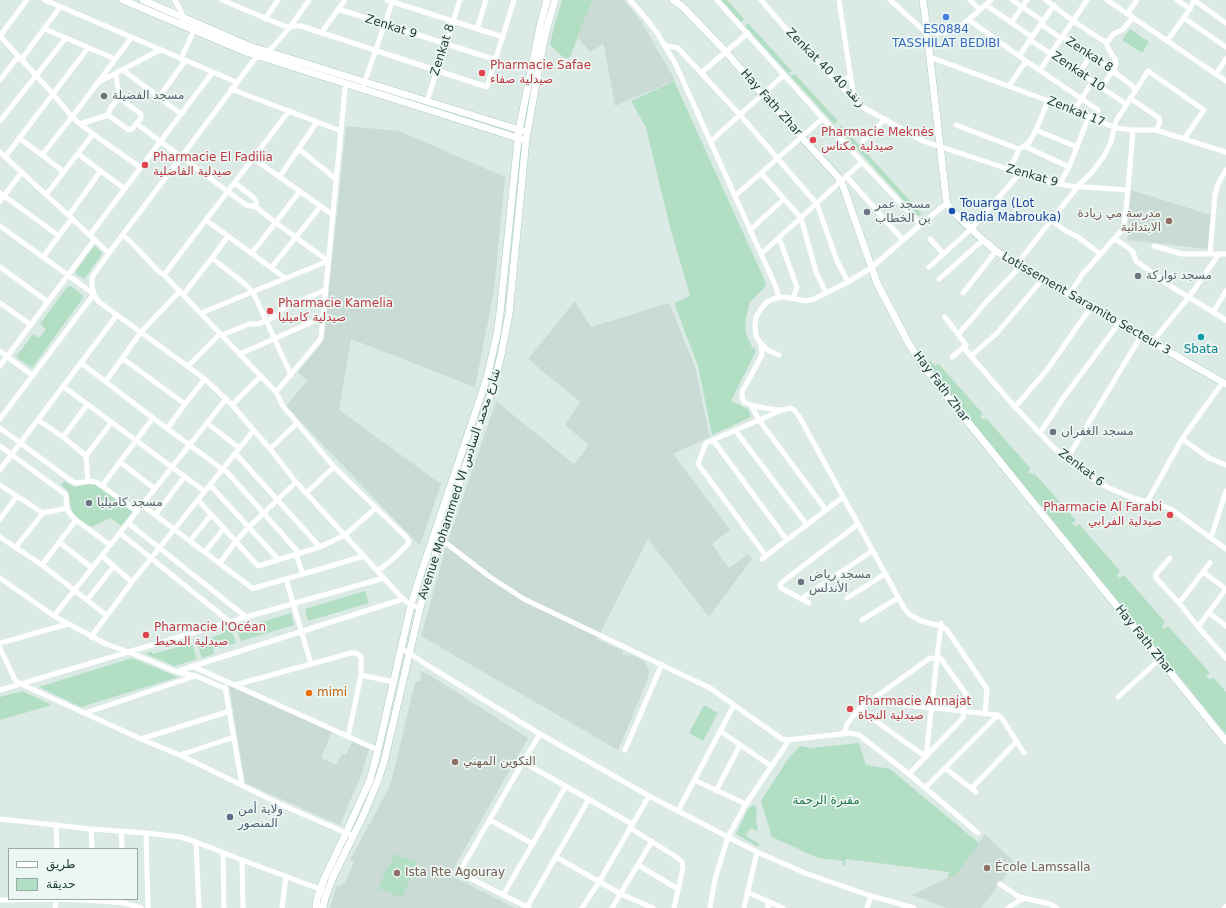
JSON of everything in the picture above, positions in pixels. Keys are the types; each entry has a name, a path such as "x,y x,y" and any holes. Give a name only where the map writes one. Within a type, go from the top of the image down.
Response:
{"street":[{"path":"27,0 0,36 72,117 92,134 141,168"},
{"path":"45,0 236,82"},
{"path":"123,0 182,21 197,23 249,46 522,139"},
{"path":"143,0 182,21 194,31 246,52 347,84 364,85 427,101 527,132"},
{"path":"176,0 182,21"},
{"path":"222,0 265,19 290,27 301,26 487,87 514,0"},
{"path":"265,19 278,0"},
{"path":"309,0 290,27 273,47 254,60 236,82 109,253 92,277 92,285 94,294 98,301 205,379 226,399 254,430 296,482 403,599 411,605 420,608"},
{"path":"321,33 345,0"},
{"name":"Zenkat 8","path":"427,101 460,0"},
{"path":"477,29 486,0"},
{"name":"Avenue Mohammed VI شارع محمد السادس","path":"350,834 374,792 380,774 420,608 440,538 492,391 505,336 516,243 522,139 519,130 541,22 547,0"},
{"name":"Avenue Mohammed VI شارع محمد السادس","path":"316,908 323,890 333,877 370,780 411,605 433,535 484,388 497,334 522,139 527,132 543,45 555,0"},
{"path":"630,0 648,21 665,45 675,63 776,287 779,298"},
{"name":"Hay Fath Zhar","path":"673,0 682,6 726,52 802,137 844,178 876,283 925,369 1226,741"},
{"path":"717,0 862,162 921,225"},
{"name":"Zenkat 40 زنقة 40","path":"761,0 787,30 859,105 922,141 939,147"},
{"path":"838,0 854,100"},
{"path":"890,0 927,32 941,33 953,31 969,20 991,0"},
{"path":"778,354 769,351 756,336 756,317 760,309 767,302 784,297 806,301 814,299 848,282 871,268 942,206 947,204 939,147 923,0"},
{"path":"970,0 980,10"},
{"name":"Zenkat 8","path":"1012,0 1042,22 1059,37 1091,55 1113,70 1136,89"},
{"path":"1011,23 1027,0"},
{"path":"1046,0 1073,21 1106,42 1116,62 1115,67 1101,88"},
{"path":"1040,70 1087,0"},
{"path":"1107,0 1226,81"},
{"path":"1127,14 1136,0"},
{"path":"1177,0 1190,9"},
{"path":"1168,41 1190,9 1194,0 1226,23"},
{"path":"364,85 385,25 391,1 502,37"},
{"name":"Zenkat 10","path":"986,5 1051,54 1126,104"},
{"path":"1020,56 1054,5"},
{"path":"0,80 44,29 60,7"},
{"name":"Zenkat 9","path":"338,9 496,60"},
{"path":"1106,42 1112,34 1122,30 1133,18"},
{"path":"1184,18 1226,48"},
{"path":"969,20 1098,110"},
{"path":"159,97 183,60 197,23"},
{"path":"44,29 114,59"},
{"path":"701,73 748,33"},
{"path":"42,155 131,38"},
{"path":"0,121 66,39"},
{"path":"665,45 678,48 740,115 817,204 837,261 848,282"},
{"path":"5,157 88,48"},
{"path":"96,84 160,50"},
{"path":"1079,73 1091,55"},
{"name":"Zenkat 17","path":"930,57 1089,116 1115,128 1156,130 1226,152"},
{"path":"1216,74 1226,59"},
{"path":"1009,86 1026,61"},
{"path":"123,70 181,114"},
{"path":"958,334 1018,266 1051,220 1104,156 1111,142 1116,121 1148,71 1204,110 1184,139"},
{"path":"0,366 68,275 125,189 212,73"},
{"path":"108,114 129,130 137,124 142,117 142,115 119,98 116,74"},
{"path":"711,141 784,75"},
{"path":"836,81 843,81 850,76"},
{"path":"1074,111 1092,82"},
{"path":"276,392 321,338 345,89 347,84"},
{"path":"231,89 289,112 341,130"},
{"path":"80,124 108,114 111,107 119,98"},
{"path":"1130,98 1159,118 1160,122 1156,130"},
{"path":"1008,169 1022,148 1029,143 1048,101"},
{"path":"164,275 289,112"},
{"path":"1060,184 1069,167 1089,116"},
{"path":"735,196 823,118"},
{"path":"864,141 885,119"},
{"path":"280,176 317,122"},
{"path":"137,124 161,140 246,205 256,207 328,261"},
{"path":"956,126 1022,148 1069,167"},
{"path":"1036,130 1077,147"},
{"path":"1069,295 1082,275 1115,239 1124,226 1133,130"},
{"path":"46,195 92,134"},
{"path":"20,138 64,172"},
{"name":"Zenkat 9","path":"939,147 1022,172 1049,182 1128,190"},
{"path":"299,149 336,179"},
{"path":"0,152 109,253"},
{"path":"78,154 100,172 125,189"},
{"path":"254,158 333,215"},
{"path":"761,254 862,162"},
{"path":"1210,254 1215,194 1219,182 1226,170"},
{"path":"0,201 2,194 22,172"},
{"path":"43,257 59,236 100,172"},
{"path":"929,267 971,229 1022,172"},
{"path":"761,173 801,218 816,272 826,293"},
{"path":"844,178 903,240"},
{"path":"235,183 254,198 256,207"},
{"path":"252,253 300,191"},
{"path":"2,194 59,236"},
{"path":"750,230 784,199"},
{"name":"Lotissement Saramito Secteur 3","path":"947,204 952,211 983,240 1018,266 1224,383"},
{"path":"271,268 321,206"},
{"path":"206,220 285,278"},
{"path":"1051,220 1066,231 1078,237 1100,254"},
{"path":"0,226 94,294"},
{"path":"123,234 157,270 182,293 276,392 283,406 334,467 407,538 409,542 403,550 378,571"},
{"path":"106,381 141,332 182,293 212,258 228,236"},
{"path":"779,238 797,287 794,298"},
{"path":"930,239 944,254"},
{"path":"1115,239 1133,252 1136,261 1226,320"},
{"path":"939,279 983,240"},
{"path":"508,242 516,243"},
{"path":"1154,246 1182,254 1226,254"},
{"path":"963,293 996,251"},
{"path":"1152,342 1189,297 1219,254"},
{"path":"212,258 253,292 291,375"},
{"path":"201,313 328,261"},
{"path":"0,267 48,302"},
{"path":"504,280 512,281"},
{"path":"971,356 997,333 1042,280"},
{"path":"188,366 221,335 249,324 258,324 277,316 282,309 325,290"},
{"path":"1213,312 1226,291"},
{"path":"0,419 94,294"},
{"path":"0,303 31,325"},
{"path":"1015,407 1047,370 1091,307"},
{"path":"0,470 117,315"},
{"path":"240,354 323,317"},
{"path":"945,317 966,345 952,357"},
{"path":"1040,433 1064,397 1119,323"},
{"path":"1067,459 1141,336"},
{"path":"762,344 762,355 742,395 744,402 764,408 782,410"},
{"name":"Zenkat 6","path":"963,347 1015,407 1067,459 1100,483 1119,493 1147,502 1161,504 1171,509 1226,549"},
{"path":"0,351 33,376"},
{"path":"122,358 185,404"},
{"path":"81,363 167,429 227,472 298,554 303,574"},
{"path":"232,405 261,376"},
{"path":"167,429 205,379"},
{"path":"1147,502 1182,440 1224,383"},
{"path":"64,387 204,491"},
{"path":"484,388 492,391"},
{"path":"54,616 226,399"},
{"path":"63,437 87,405"},
{"path":"751,405 758,420 826,510"},
{"path":"843,497 764,558 698,464 706,443 782,410 790,408 797,412 904,608 921,621 941,625 947,630 987,689 985,713"},
{"path":"102,486 153,418"},
{"path":"38,420 63,437 86,456"},
{"path":"88,481 86,456 111,422"},
{"path":"270,449 297,423"},
{"path":"207,424 239,448"},
{"path":"0,428 73,482 96,482 137,512"},
{"path":"91,636 204,491 254,430"},
{"path":"735,430 807,525"},
{"path":"713,440 787,540"},
{"path":"1182,440 1209,458 1226,465"},
{"path":"0,446 11,456 65,494 67,508 71,515 110,545"},
{"path":"235,453 320,547"},
{"path":"120,462 155,488"},
{"path":"306,493 334,467"},
{"path":"155,515 185,476"},
{"path":"220,563 236,540 296,482"},
{"path":"0,485 43,513"},
{"path":"210,485 278,559"},
{"path":"1211,538 1226,491"},
{"path":"0,519 17,496"},
{"path":"198,500 236,540 258,566 320,547 345,535 376,508"},
{"path":"142,505 252,588 364,556"},
{"path":"15,548 43,513 67,508"},
{"path":"190,541 212,515"},
{"path":"42,565 76,520"},
{"path":"128,523 246,617"},
{"path":"809,603 781,588 781,583 858,524"},
{"path":"205,552 224,528"},
{"path":"120,533 230,622"},
{"path":"433,535 440,538 490,577 524,599 710,688 777,736 788,740 850,733 859,735 909,774 978,833"},
{"path":"0,537 42,565 106,615"},
{"path":"59,542 92,568"},
{"path":"801,599 872,551"},
{"path":"102,556 132,582"},
{"path":"1170,558 1156,574 1158,581 1226,658"},
{"path":"1179,603 1210,563"},
{"path":"87,600 114,566"},
{"path":"1198,627 1226,589 1203,572"},
{"path":"847,598 885,574"},
{"path":"0,578 54,616 106,644 177,672 196,676 226,689"},
{"path":"0,690 384,578"},
{"path":"286,579 311,664"},
{"path":"862,620 898,598"},
{"path":"177,672 403,599"},
{"path":"1209,613 1226,626"},
{"path":"0,643 68,624"},
{"path":"926,757 941,625"},
{"path":"0,648 15,680 21,684 141,739 180,755 280,804 350,834"},
{"path":"402,648 540,734 649,796 757,852 805,873 900,906 914,908"},
{"path":"235,685 351,653 356,653 361,657 361,675 348,737"},
{"path":"844,734 846,724 859,708 930,658 941,659 966,694 963,718 909,774"},
{"path":"1118,697 1160,659"},
{"path":"625,750 662,664"},
{"path":"192,666 378,750"},
{"path":"361,675 394,682"},
{"path":"85,713 196,676"},
{"path":"224,680 242,785"},
{"path":"869,701 998,715 1001,717 1024,753"},
{"path":"678,811 734,705"},
{"path":"859,708 926,757"},
{"path":"141,739 230,711"},
{"path":"925,788 998,715"},
{"path":"720,731 771,766"},
{"path":"540,734 460,871 462,874 528,907 589,799"},
{"path":"180,755 234,738"},
{"path":"710,908 715,879 728,837 746,804 788,740"},
{"path":"946,768 974,790 1017,741"},
{"path":"716,791 740,745"},
{"path":"524,762 589,799 678,858 682,862 683,868 674,908"},
{"path":"694,780 746,804"},
{"path":"503,895 566,786"},
{"path":"582,908 599,882 649,796"},
{"path":"0,819 180,837 323,890"},
{"path":"490,820 533,844"},
{"path":"56,825 57,848"},
{"path":"91,829 92,848"},
{"path":"121,830 122,848"},
{"path":"146,833 148,908"},
{"path":"612,908 652,841"},
{"path":"196,842 199,908"},
{"path":"744,908 757,852"},
{"path":"223,853 224,908"},
{"path":"556,857 621,894 653,908"},
{"path":"242,860 243,908"},
{"path":"638,865 678,889"},
{"path":"282,908 286,876"},
{"path":"1000,884 1014,894 1025,899 1050,904 1057,908"},
{"name":"Avenue Mohammed VI شارع محمد السادس","path":"323,890 323,908"},
{"path":"747,892 783,908"},
{"path":"867,908 871,896"},
{"path":"1008,908 1020,900 1025,899"},
{"path":"90,900 123,901 141,908"},
{"path":"768,901 768,908"}],"shaded area":[{"path":"593,0 624,0 642,23 675,80 615,106 604,45 603,44 590,52 578,38"},
{"path":"346,126 399,131 505,177 494,291 475,387 351,339 339,410 441,484 420,546 286,406 307,381 298,372 321,344 324,337"},
{"name":"مدرسة مي زيادة الابتدائية","path":"1131,190 1211,215 1208,249 1127,240"},
{"path":"575,301 591,327 669,303 695,367 710,437 673,454 730,530 712,544 729,568 748,554 752,559 709,617 648,539 597,639 622,650 623,654 641,659 645,662 649,670 648,679 618,750 421,636 446,547 496,401 574,464 589,445 565,425 580,402 528,359"},
{"name":"التكوين المهني","path":"421,671 528,738 450,875 515,908 330,908 337,885 340,887 342,883 344,884 354,862 350,860 390,786 415,683 420,681 422,675 420,674"},
{"path":"229,686 332,732 321,758 336,765 342,754 346,755 352,742 369,749 362,773 340,825 245,783"},
{"name":"École Lamssalla","path":"985,834 1015,863 1002,881 1000,880 996,886 997,887 981,908 947,908 912,895 958,873"}],"green space":[{"path":"562,0 593,0 571,55 568,58 564,58 550,45"},
{"path":"721,0 727,0 744,19 741,22"},
{"path":"742,23 745,26 748,23 792,71 789,73 791,76 795,74 838,121 834,124"},
{"path":"1130,29 1149,42 1142,53 1122,40"},
{"path":"674,81 766,283 764,288 750,302 746,317 745,331 752,347 756,351 731,401 748,409 751,417 712,435 698,366 674,303 690,295 670,227 646,128 631,101"},
{"path":"834,124 838,128 841,125 922,214 919,216 917,215"},
{"path":"94,246 102,252 102,254 84,279 76,274 76,271"},
{"path":"71,286 82,295 83,298 32,368 16,357 33,334 39,338 46,329 40,324 67,287"},
{"path":"930,360 935,366 938,363 983,414 980,417 983,420 986,418 1031,469 1028,472 1029,474 1031,473 1032,475 1034,473 1076,520 1072,523 1076,527 1079,524 1120,571 1117,575 1120,578 1124,575 1165,622 1162,626 1164,629 1168,626 1210,673 1206,676 1210,680 1213,677 1226,692 1226,734 937,378 928,365"},
{"path":"64,481 74,487 89,484 100,487 132,512 121,526 111,518 91,527 77,518 73,513 69,493 61,485"},
{"path":"365,591 369,603 308,621 305,609"},
{"path":"291,613 294,625 241,641 236,627 248,623 249,626"},
{"path":"231,628 236,643 213,650 214,654 202,658 197,642 222,634 222,631"},
{"path":"192,643 197,659 175,666 146,654 152,652 153,654"},
{"path":"132,658 178,677 81,707 39,687"},
{"path":"22,691 52,705 0,720 0,697"},
{"path":"704,705 718,713 703,741 689,733"},
{"name":"مقبرة الرحمة","path":"859,743 866,765 890,769 979,843 958,873 948,878 949,872 846,859 844,866 842,865 843,861 818,858 772,837 761,801 788,759 800,746 811,748"},
{"path":"754,805 757,807 756,820 758,831 750,828 746,836 759,844 758,847 736,834 748,809"},
{"path":"395,854 417,863 402,898 378,888"}],"place":[{"name":"ES0884 TASSHILAT BEDIBI","path":"946,17"},
{"name":"Pharmacie Safae صيدلية صفاء","path":"482,73"},
{"name":"مسجد الفضيلة","path":"104,96"},
{"name":"Pharmacie Meknès صيدلية مكناس","path":"813,140"},
{"name":"Pharmacie El Fadilia صيدلية الفاضلية","path":"145,165"},
{"name":"Touarga (Lot Radia Mabrouka)","path":"952,211"},
{"name":"مسجد عمر بن الخطاب","path":"867,212"},
{"name":"مدرسة مي زيادة الابتدائية","path":"1169,221"},
{"name":"مسجد تواركة","path":"1138,276"},
{"name":"Pharmacie Kamelia صيدلية كاميليا","path":"270,311"},
{"name":"Sbata","path":"1201,337"},
{"name":"مسجد الغفران","path":"1053,432"},
{"name":"مسجد كاميليا","path":"89,503"},
{"name":"Pharmacie Al Farabi صيدلية الفرابي","path":"1170,515"},
{"name":"مسجد رياض الأندلس","path":"801,582"},
{"name":"Pharmacie l'Océan صيدلية المحيط","path":"146,635"},
{"name":"mimi","path":"309,693"},
{"name":"Pharmacie Annajat صيدلية النجاة","path":"850,709"},
{"name":"التكوين المهني","path":"455,762"},
{"name":"ولاية أمن المنصور","path":"230,817"},
{"name":"École Lamssalla","path":"987,868"},
{"name":"Ista Rte Agouray","path":"397,873"}]}
